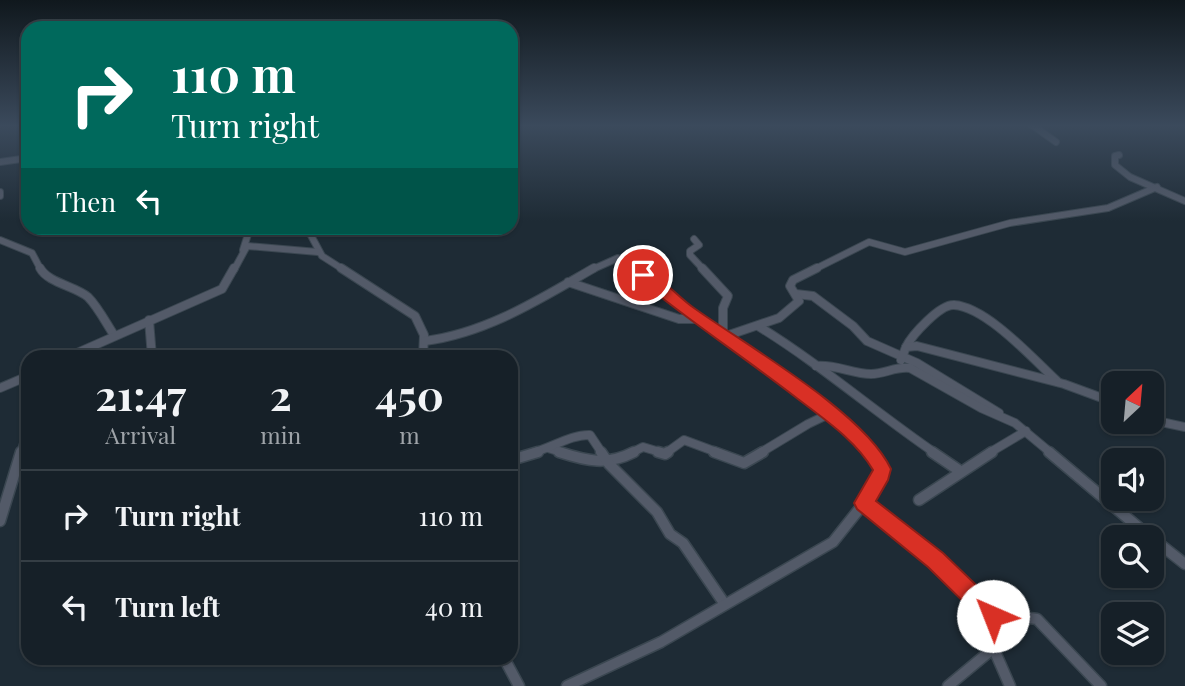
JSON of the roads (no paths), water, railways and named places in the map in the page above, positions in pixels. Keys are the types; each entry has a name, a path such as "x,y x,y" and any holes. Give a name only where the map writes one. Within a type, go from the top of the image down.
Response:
{"street":[{"path":"1116,157 1114,159 1119,171 1185,201"},
{"path":"0,162 21,159"},
{"path":"721,331 744,330 788,312 799,300 790,286 793,280 869,242 878,242 898,252 905,252 1010,223 1108,208 1157,187"},
{"path":"83,350 222,289 230,281 248,235"},
{"path":"310,235 318,252"},
{"path":"694,239 699,245 690,251 690,255 727,296 721,331"},
{"path":"0,240 32,253 43,274 86,295 114,335"},
{"path":"243,250 252,245 318,252 415,316 422,325 424,350"},
{"path":"425,341 485,326 607,261 618,258 831,413 876,459 882,469 882,474 864,503 833,542 661,642 567,686"},
{"path":"569,282 679,319 699,319"},
{"path":"796,294 813,296 853,326 867,341 902,357 910,368 981,408 1010,420 1136,525"},
{"path":"902,357 912,336 944,307 954,305 998,328 1059,383"},
{"path":"149,320 151,350"},
{"path":"758,326 773,333 890,422 960,471"},
{"path":"816,366 837,365 876,374 917,346 1059,383 1101,398"},
{"path":"0,388 21,379"},
{"path":"548,448 590,463 609,464 643,447 665,454 684,440 744,463 810,421 831,413"},
{"path":"1164,423 1185,427"},
{"path":"919,500 960,471 1026,431"},
{"path":"518,458 587,433 609,464 657,512 670,534 683,544 724,603"},
{"path":"0,521 21,453"},
{"path":"864,503 936,560 998,622 999,634 995,647 998,664 1010,686"},
{"path":"1164,548 1185,564"},
{"path":"998,622 1010,621 1024,615 1037,619 1101,686"},
{"path":"948,686 995,647"},
{"path":"507,665 519,686"}]}
